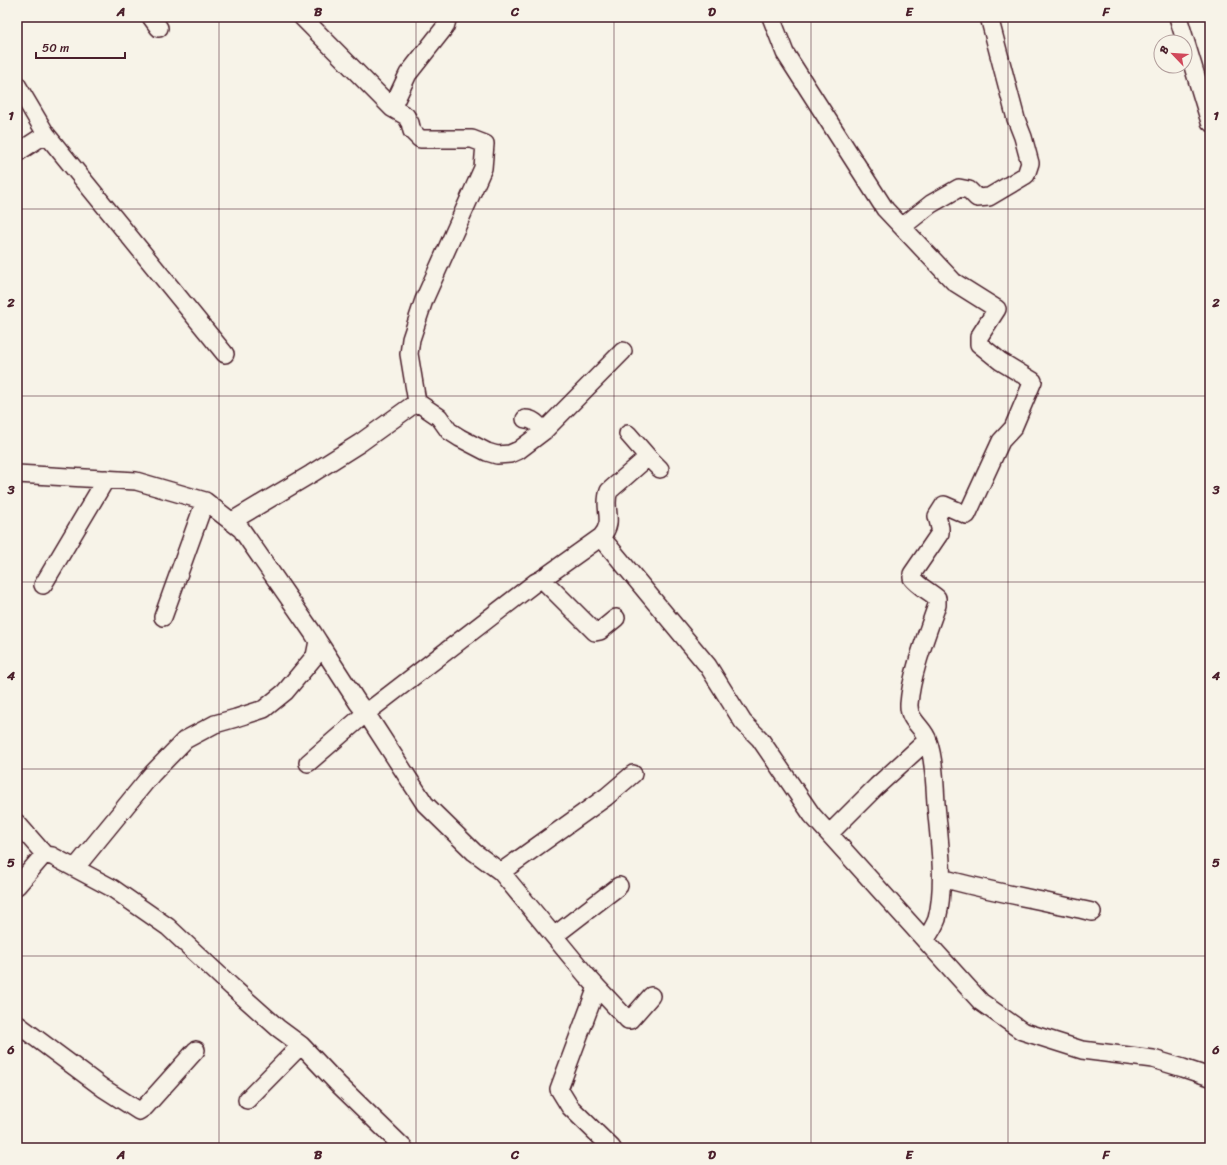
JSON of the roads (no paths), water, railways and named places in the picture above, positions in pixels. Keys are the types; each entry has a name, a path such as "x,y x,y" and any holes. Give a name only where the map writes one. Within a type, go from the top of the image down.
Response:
{"street":[{"path":"302,17 392,108 406,116 410,123 412,132 420,139 472,139 485,144 483,168 424,300 411,338 409,354 417,402 439,417 449,431 460,438 487,452 497,455 510,454 519,450 544,431 623,351"},
{"path":"392,108 408,74 445,27 448,17"},
{"path":"771,17 785,53 885,210 954,282 997,309 979,337 979,344 1000,361 1033,381 1013,428 1002,441 967,514 944,505 937,516 940,533 912,574 912,578 936,598 937,605 914,676 909,705 911,717 925,733 929,741 935,782 942,878 935,925 925,940"},
{"path":"902,227 931,204 959,188 969,190 977,198 989,197 1026,175 1030,163 1023,137 1016,119 989,17"},
{"path":"1178,17 1210,122"},
{"path":"17,85 46,134 225,354"},
{"path":"17,153 46,134"},
{"path":"232,521 360,443 417,402"},
{"path":"525,419 530,419 535,422 544,431"},
{"path":"628,434 660,470"},
{"path":"308,763 366,713 530,587 601,537 606,532 608,527 607,496 609,491 648,456"},
{"path":"17,474 136,481 205,500 232,521 241,529 313,633 425,804 474,852 501,872 597,987 628,1020 630,1020 651,996"},
{"path":"43,585 106,479"},
{"path":"163,617 205,500"},
{"path":"601,537 708,666 742,722 760,739 812,815 981,1002 1022,1031 1082,1050 1153,1059 1210,1078"},
{"path":"542,579 595,632 600,631 616,618"},
{"path":"76,867 152,774 185,740 215,724 264,709 285,692 304,670 315,656 318,641"},
{"path":"829,834 922,744"},
{"path":"501,872 606,798 633,774"},
{"path":"17,823 45,855 52,856 76,867 112,888 168,927 278,1028 301,1045 399,1146"},
{"path":"17,886 45,855"},
{"path":"942,878 999,893 1092,912"},
{"path":"554,936 619,886"},
{"path":"597,987 559,1089 570,1107 612,1148"},
{"path":"17,1024 103,1088 139,1111 196,1050"},
{"path":"247,1100 301,1045"}]}
